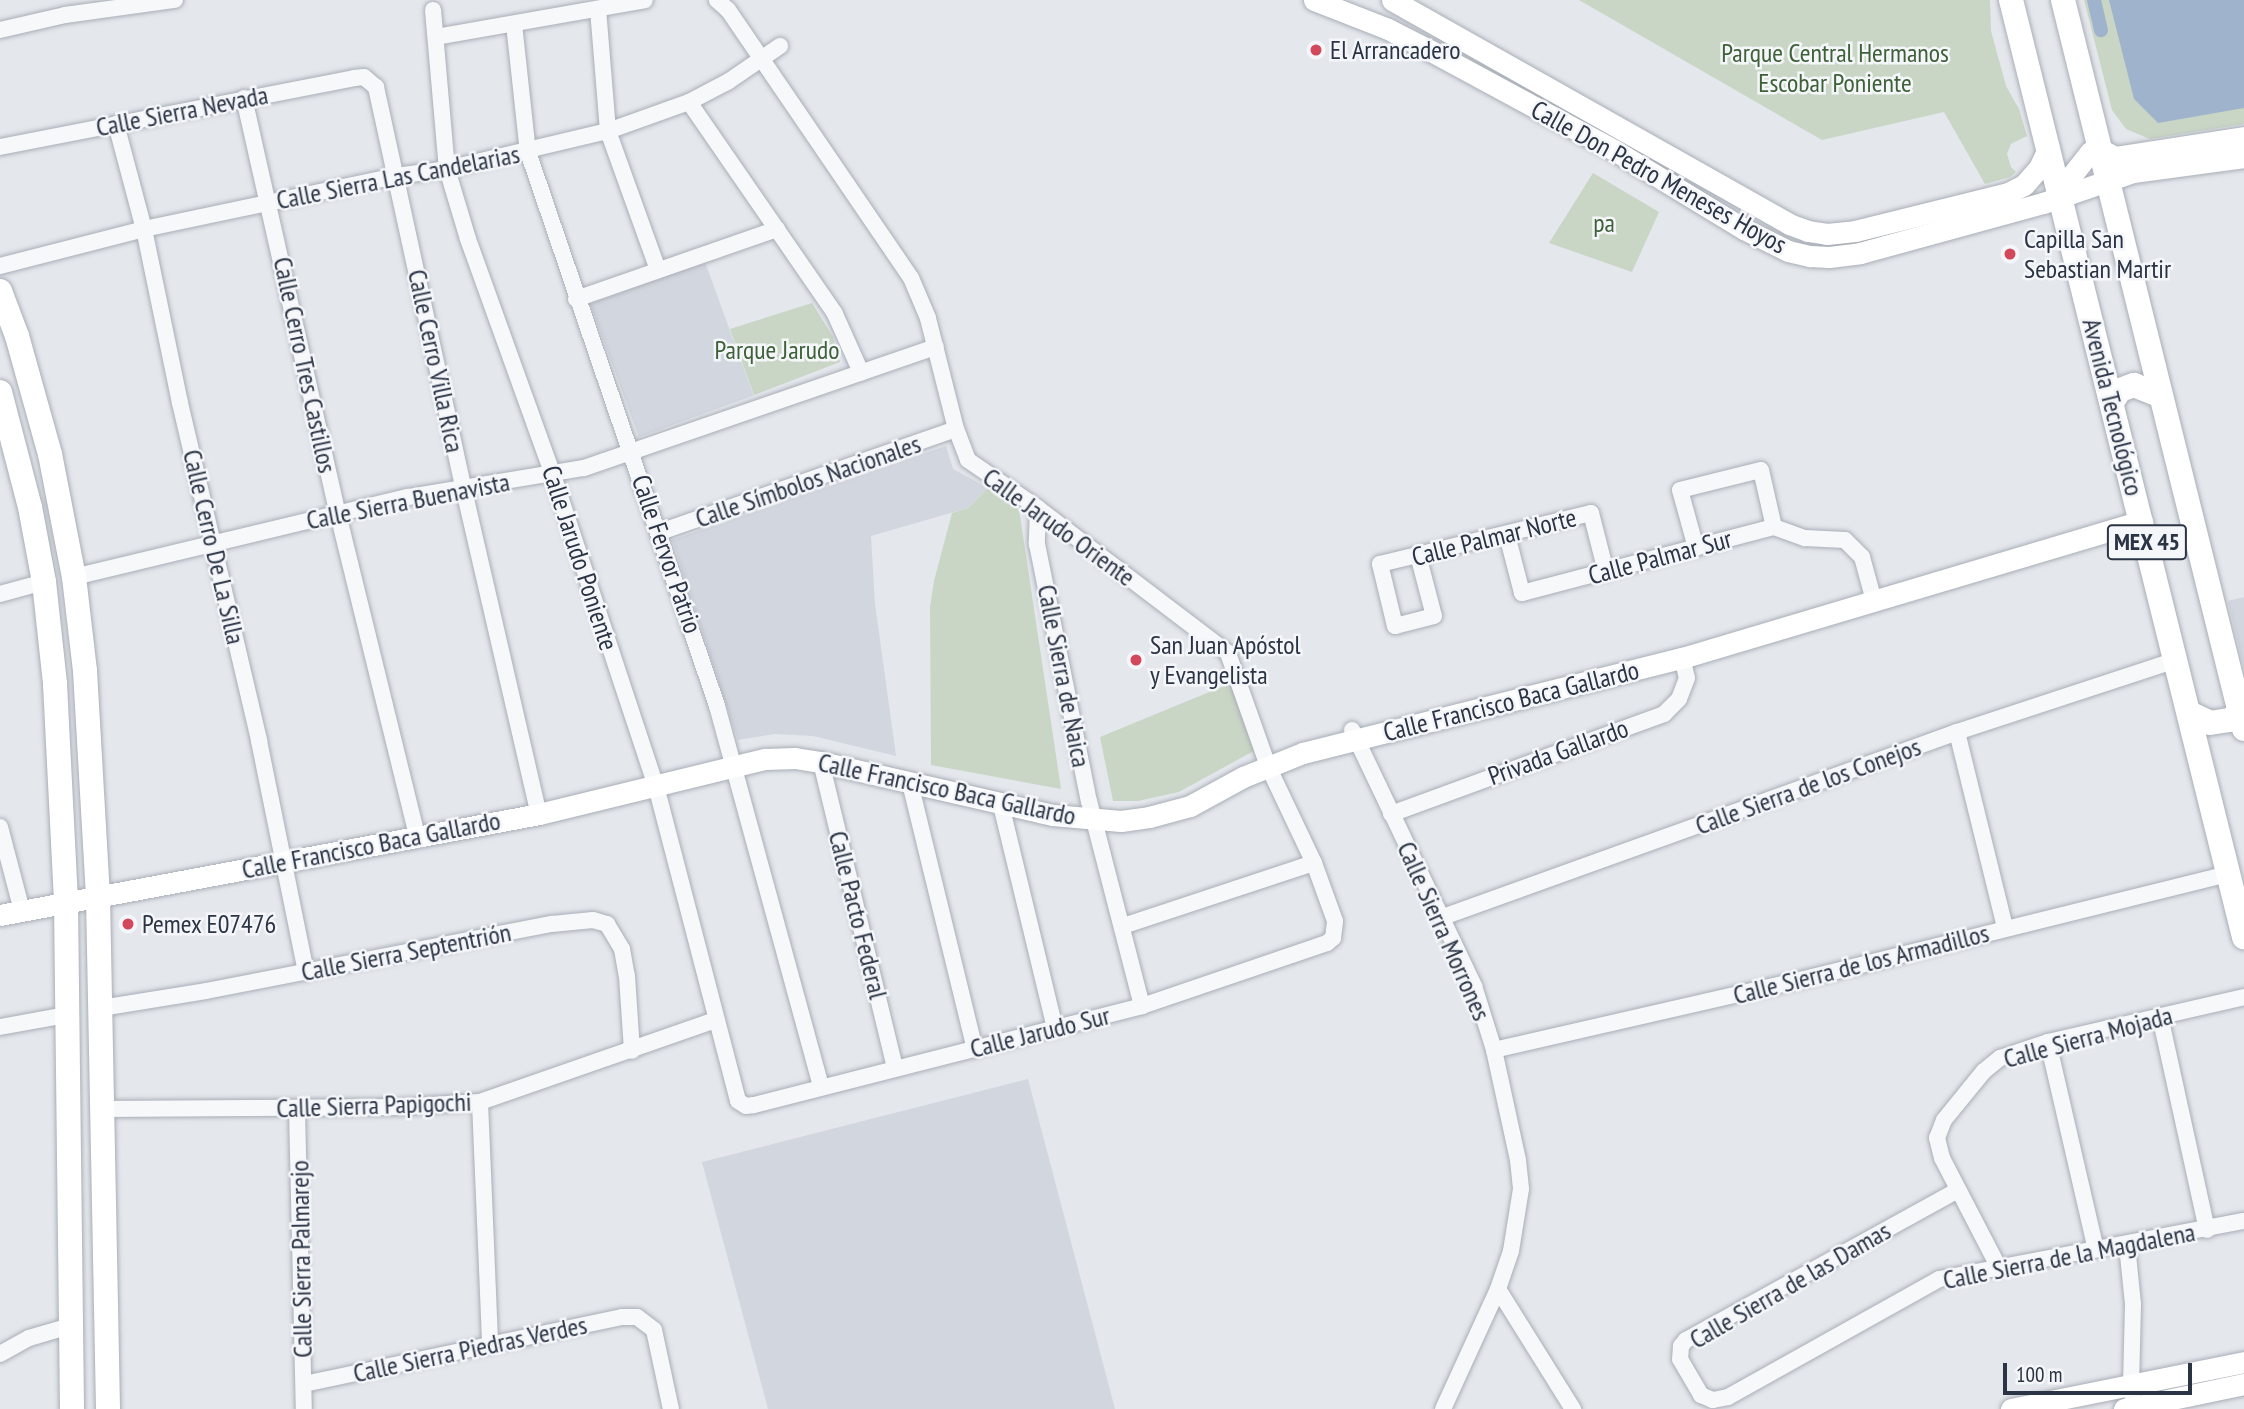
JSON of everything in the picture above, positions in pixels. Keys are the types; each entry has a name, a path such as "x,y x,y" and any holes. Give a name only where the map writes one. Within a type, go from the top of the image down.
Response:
{"main road":[{"name":"Avenida Tecnológico","path":"2011,0 2244,937"},
{"name":"Avenida Tecnológico","path":"2063,0 2242,721"},
{"path":"0,291 35,394 74,577 85,671 98,897 108,1409"},
{"path":"2112,402 2123,387 2134,385 2161,396"},
{"path":"0,392 30,506 44,582 58,719 66,904 72,1409"},
{"path":"2189,713 2210,723 2242,721"}],"street":[{"path":"0,30 65,8 175,0"},
{"path":"436,37 645,0"},
{"name":"Calle Jarudo Oriente","path":"718,0 728,10 911,278 936,346 956,429 968,460 1038,508 1228,653 1268,766 1314,863 1335,921 1333,938"},
{"name":"Calle Don Pedro Meneses Hoyos","path":"1314,0 1388,29 1614,150 1744,229 1788,251 1810,256 1829,257 1860,253 2061,197 2133,172 2244,157"},
{"name":"Calle Don Pedro Meneses Hoyos","path":"1392,0 1789,224 1808,231 1827,234 1855,230 2008,193 2024,185 2039,167 2049,147"},
{"path":"598,9 608,131 658,270"},
{"name":"Calle Jarudo Poniente","path":"433,10 447,169 468,239 553,475 656,786 735,1095 741,1105"},
{"name":"Calle Fervor Patrio","path":"514,24 528,152 576,299 660,532 735,764 821,1087"},
{"name":"Calle Sierra Las Candelarias","path":"0,266 144,229 269,201 396,176 447,169 608,131 689,102 780,46"},
{"path":"1482,80 1495,58"},
{"name":"Calle Sierra Nevada","path":"0,147 364,77"},
{"name":"Calle Cerro Villa Rica","path":"364,77 376,87 463,486 539,814"},
{"name":"Calle Cerro Tres Castillos","path":"244,98 338,514 417,836"},
{"path":"689,102 835,314 861,372"},
{"name":"Calle Cerro De La Silla","path":"116,124 144,229 306,972"},
{"path":"2061,197 2090,152 2100,149 2115,157 2244,137"},
{"path":"576,299 777,229"},
{"name":"Calle Sierra Buenavista","path":"74,577 463,486 553,475 632,452 936,346"},
{"name":"Calle Símbolos Nacionales","path":"660,532 956,429"},
{"path":"1696,548 1680,491 1761,470 1774,527 1805,538 1845,540 1855,546 1862,558 1869,602"},
{"name":"Calle Sierra de Naica","path":"1038,508 1037,544 1093,820 1142,1006"},
{"name":"Calle Palmar Norte","path":"1418,555 1434,616 1395,626 1380,564 1591,513 1606,572"},
{"name":"Calle Francisco Baca Gallardo","path":"0,915 539,814 735,764 795,758 1001,805 1093,820 1121,821 1168,813 1268,766 1355,734 1682,658 2142,521"},
{"name":"Calle Palmar Sur","path":"1507,535 1522,593 1774,527"},
{"path":"0,594 44,582"},
{"name":"Privada Gallardo","path":"1391,814 1664,714 1679,699 1687,678 1682,658"},
{"name":"Calle Sierra de los Conejos","path":"1443,917 1957,732 2176,660"},
{"path":"1957,732 2005,928"},
{"name":"Calle Sierra Morrones","path":"1355,734 1474,986 1494,1050 1518,1160 1521,1189 1511,1251 1498,1289 1443,1409"},
{"name":"Calle Pacto Federal","path":"821,762 895,1068"},
{"path":"910,783 975,1049"},
{"path":"1001,805 1055,1029"},
{"path":"0,827 22,911"},
{"path":"1123,926 1314,863"},
{"name":"Calle Sierra de los Armadillos","path":"1494,1050 1804,979 2228,874"},
{"name":"Calle Sierra Septentrión","path":"101,1008 206,991 577,920 593,920 607,924 617,936 627,976 632,1051"},
{"name":"Calle Jarudo Sur","path":"741,1105 754,1105 1142,1006 1317,948 1333,938"},
{"name":"Calle Sierra Mojada","path":"1958,1190 1938,1147 1939,1128 1984,1071 2000,1058 2048,1042 2244,997"},
{"path":"0,1027 67,1015"},
{"path":"2160,1016 2207,1230"},
{"name":"Calle Sierra Papigochi","path":"103,1109 297,1109 480,1102 716,1020"},
{"path":"2048,1042 2096,1250"},
{"path":"480,1102 490,1345"},
{"name":"Calle Sierra Palmarejo","path":"297,1109 304,1409"},
{"path":"1958,1190 1999,1268"},
{"name":"Calle Sierra de las Damas","path":"1713,1400 1701,1395 1680,1359 1681,1346 1686,1340 1958,1190"},
{"name":"Calle Sierra de la Magdalena","path":"1713,1400 1728,1397 1924,1286 1956,1275 2244,1221"},
{"path":"2127,1245 2133,1304 2129,1408 2244,1384"},
{"path":"1498,1289 1573,1409"},
{"name":"Calle Sierra Piedras Verdes","path":"304,1384 622,1317 637,1317 654,1330 671,1409"},
{"path":"0,1354 29,1338 70,1326"},
{"path":"2011,1409 2244,1362"}],"shaded area":[{"path":"705,262 754,395 639,437 590,304"},
{"path":"946,446 953,469 988,488 968,508 871,536 875,604 896,756 813,736 775,734 738,740 672,540"},
{"path":"2244,597 2244,669 2228,601"},
{"path":"1028,1079 1115,1409 768,1409 702,1162"}],"green space":[{"name":"Parque Central Hermanos Escobar Poniente","path":"1579,0 1990,0 1991,31 2006,86 2019,109 2027,136 2011,144 2007,154 2011,167 2016,172 2010,177 1985,184 1944,112 1822,140"},
{"path":"2084,0 2244,0 2244,124 2150,139 2126,129 2112,110"},
{"name":"pa","path":"1593,173 1659,212 1632,272 1549,243"},
{"name":"Parque Jarudo","path":"812,303 833,337 840,362 754,395 730,329"},
{"path":"988,488 1019,509 1061,789 931,765 930,607 934,581 952,513 968,508"},
{"path":"1236,681 1261,747 1179,792 1138,801 1113,801 1100,737"}],"water":[{"path":"2109,0 2244,0 2244,108 2158,123 2134,99"}],"waterway":[{"path":"2094,0 2101,30"}],"place":[{"name":"El Arrancadero","path":"1316,50"},
{"name":"Capilla San Sebastian Martir","path":"2010,254"},
{"name":"San Juan Apóstol y Evangelista","path":"1136,660"},
{"name":"Pemex E07476","path":"128,924"}]}
